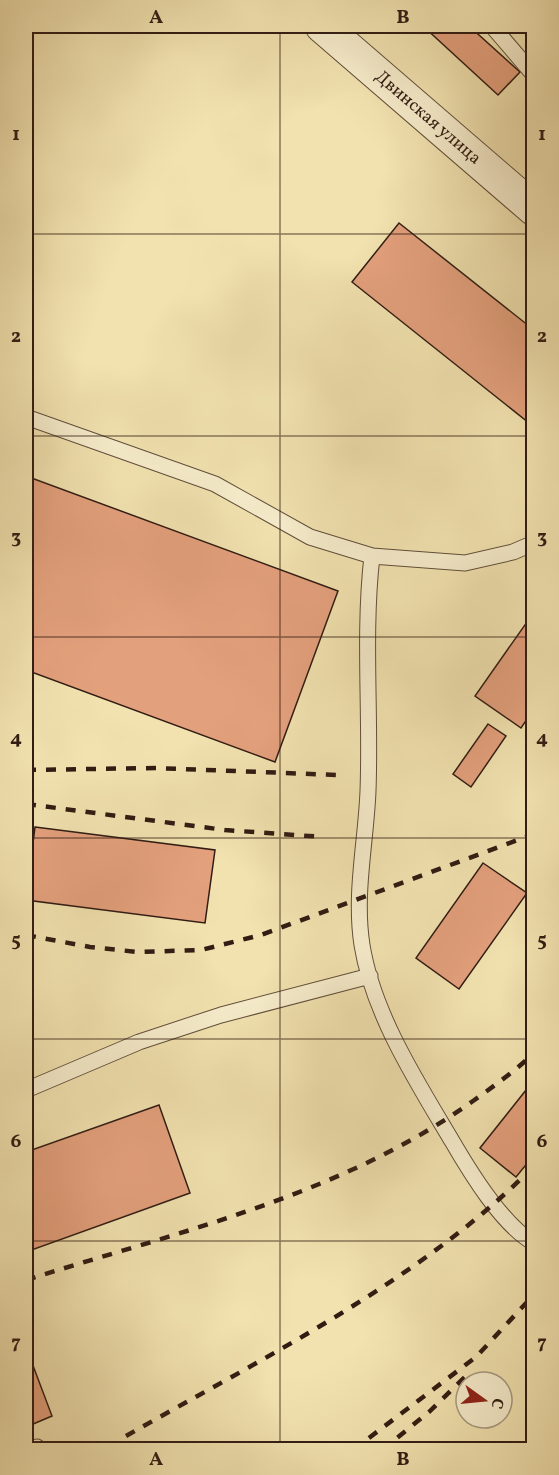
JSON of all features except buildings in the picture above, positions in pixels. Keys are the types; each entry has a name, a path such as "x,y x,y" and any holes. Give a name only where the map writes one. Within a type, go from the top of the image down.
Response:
{"street":[{"name":"Двинская улица","path":"322,26 534,209"}],"lane":[{"path":"492,26 534,75"},
{"path":"26,417 215,484 310,537 372,556 465,563 513,552 534,543"},
{"path":"372,556 367,601 368,790 358,899 362,946 370,976 400,1055 472,1176 526,1239 534,1243"},
{"path":"26,1090 139,1042 221,1015 370,976"},
{"path":"30,1449 37,1447 39,1449"}],"railway":[{"path":"26,770 156,768 338,775"},
{"path":"26,804 225,830 323,837"},
{"path":"26,935 90,947 138,952 201,950 261,935 534,834"},
{"path":"26,1280 257,1208 369,1162 422,1134 473,1101 534,1053"},
{"path":"126,1436 286,1346 392,1281 443,1245 490,1207 534,1166"},
{"path":"353,1450 476,1357 528,1301"},
{"path":"382,1450 429,1412 454,1388"}]}
